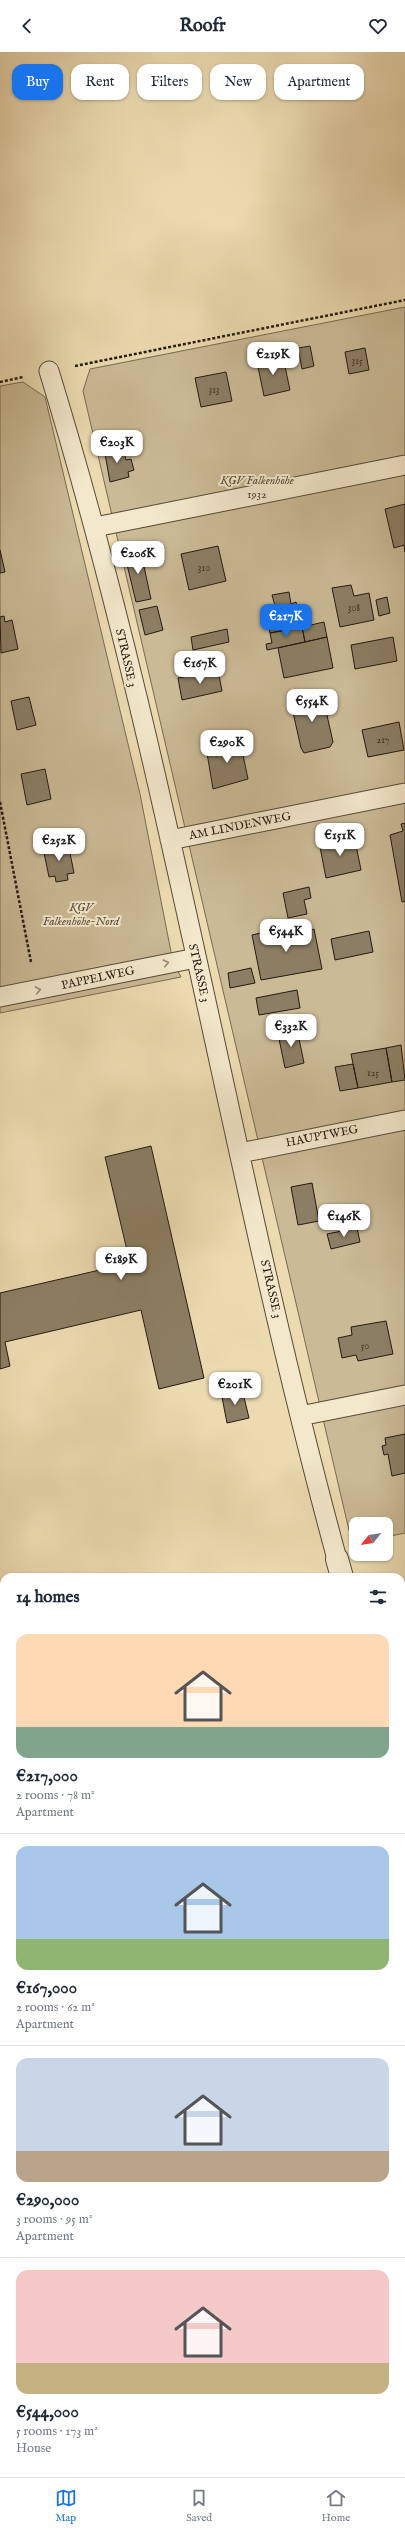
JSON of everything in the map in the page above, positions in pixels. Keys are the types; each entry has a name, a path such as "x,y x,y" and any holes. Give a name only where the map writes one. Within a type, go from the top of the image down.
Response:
{"lane":[{"name":"STRASSE 3","path":"49,371 95,528 170,840 300,1416 339,1568"},
{"path":"95,528 405,466"},
{"name":"AM LINDENWEG","path":"170,840 405,793"},
{"name":"PAPPELWEG","path":"0,997 37,991 196,958"},
{"name":"HAUPTWEG","path":"240,1153 405,1120"},
{"path":"300,1416 405,1395"}],"path":[{"path":"49,371 405,300"},
{"path":"0,802 37,991"}],"green space":[{"name":"KGV Falkenhöhe 1932","path":"405,307 405,1533 393,1536 393,1517 349,1517 349,1530 83,391 90,369"},
{"name":"KGV Falkenhöhe-Nord","path":"23,382 45,397 140,794 173,962 181,977 0,1013 0,386"}],"building":[{"path":"310,346 314,366 302,369 298,348"},
{"path":"365,348 369,370 349,374 345,352"},
{"path":"283,357 290,390 264,396 257,362"},
{"path":"226,372 232,401 201,407 195,378"},
{"path":"117,444 119,453 124,452 126,460 131,459 134,470 128,472 129,477 110,482 104,448"},
{"path":"405,504 405,552 404,545 394,548 385,509"},
{"path":"218,546 226,581 189,590 181,554"},
{"path":"140,548 151,599 136,602 124,552"},
{"path":"0,550 5,572 0,573"},
{"path":"351,585 354,596 369,593 374,620 340,627 332,588"},
{"path":"289,592 291,604 296,602 302,627 270,633 265,608 275,606 272,595"},
{"path":"387,597 390,613 379,616 376,600"},
{"path":"157,606 163,630 145,635 139,610"},
{"path":"4,616 5,622 12,620 18,649 1,653 0,617"},
{"path":"324,622 327,637 305,642 302,627"},
{"path":"302,627 305,642 267,650 266,644 272,643 270,633"},
{"path":"227,629 229,642 193,650 191,637"},
{"path":"327,637 333,668 284,678 278,648"},
{"path":"393,637 397,661 355,669 351,645"},
{"path":"218,670 222,691 182,700 178,678"},
{"path":"322,693 333,742 330,747 304,753 301,748 290,699"},
{"path":"29,697 36,725 17,730 11,701"},
{"path":"399,722 404,750 368,757 362,730"},
{"path":"240,740 248,779 213,789 206,747"},
{"path":"45,769 51,799 27,805 21,774"},
{"path":"405,823 405,901 402,902 390,835 403,831 401,824"},
{"path":"341,834 343,842 355,840 361,870 326,878 320,847 333,844 332,836"},
{"path":"68,843 74,873 67,874 68,880 56,882 55,876 49,877 43,848"},
{"path":"309,887 311,898 304,900 307,914 288,918 283,893"},
{"path":"296,925 298,936 314,929 322,969 261,980 252,935"},
{"path":"369,931 373,952 335,960 331,939"},
{"path":"251,968 255,983 230,988 228,973"},
{"path":"297,990 300,1008 259,1015 256,998"},
{"path":"297,1029 304,1063 285,1068 278,1034"},
{"path":"401,1045 405,1080 392,1082 386,1048"},
{"path":"386,1048 392,1082 358,1088 351,1054"},
{"path":"353,1064 358,1088 340,1091 335,1067"},
{"path":"151,1146 204,1378 159,1389 141,1310 5,1342 10,1366 0,1369 0,1293 130,1263 105,1157"},
{"path":"312,1183 319,1221 298,1225 291,1187"},
{"path":"357,1228 360,1242 331,1249 327,1234"},
{"path":"386,1321 393,1354 358,1361 356,1355 342,1358 338,1338 352,1335 351,1327"},
{"path":"242,1389 249,1418 227,1423 221,1392"},
{"path":"405,1434 405,1473 392,1476 388,1454 384,1455 382,1446 386,1445 385,1438"}]}
